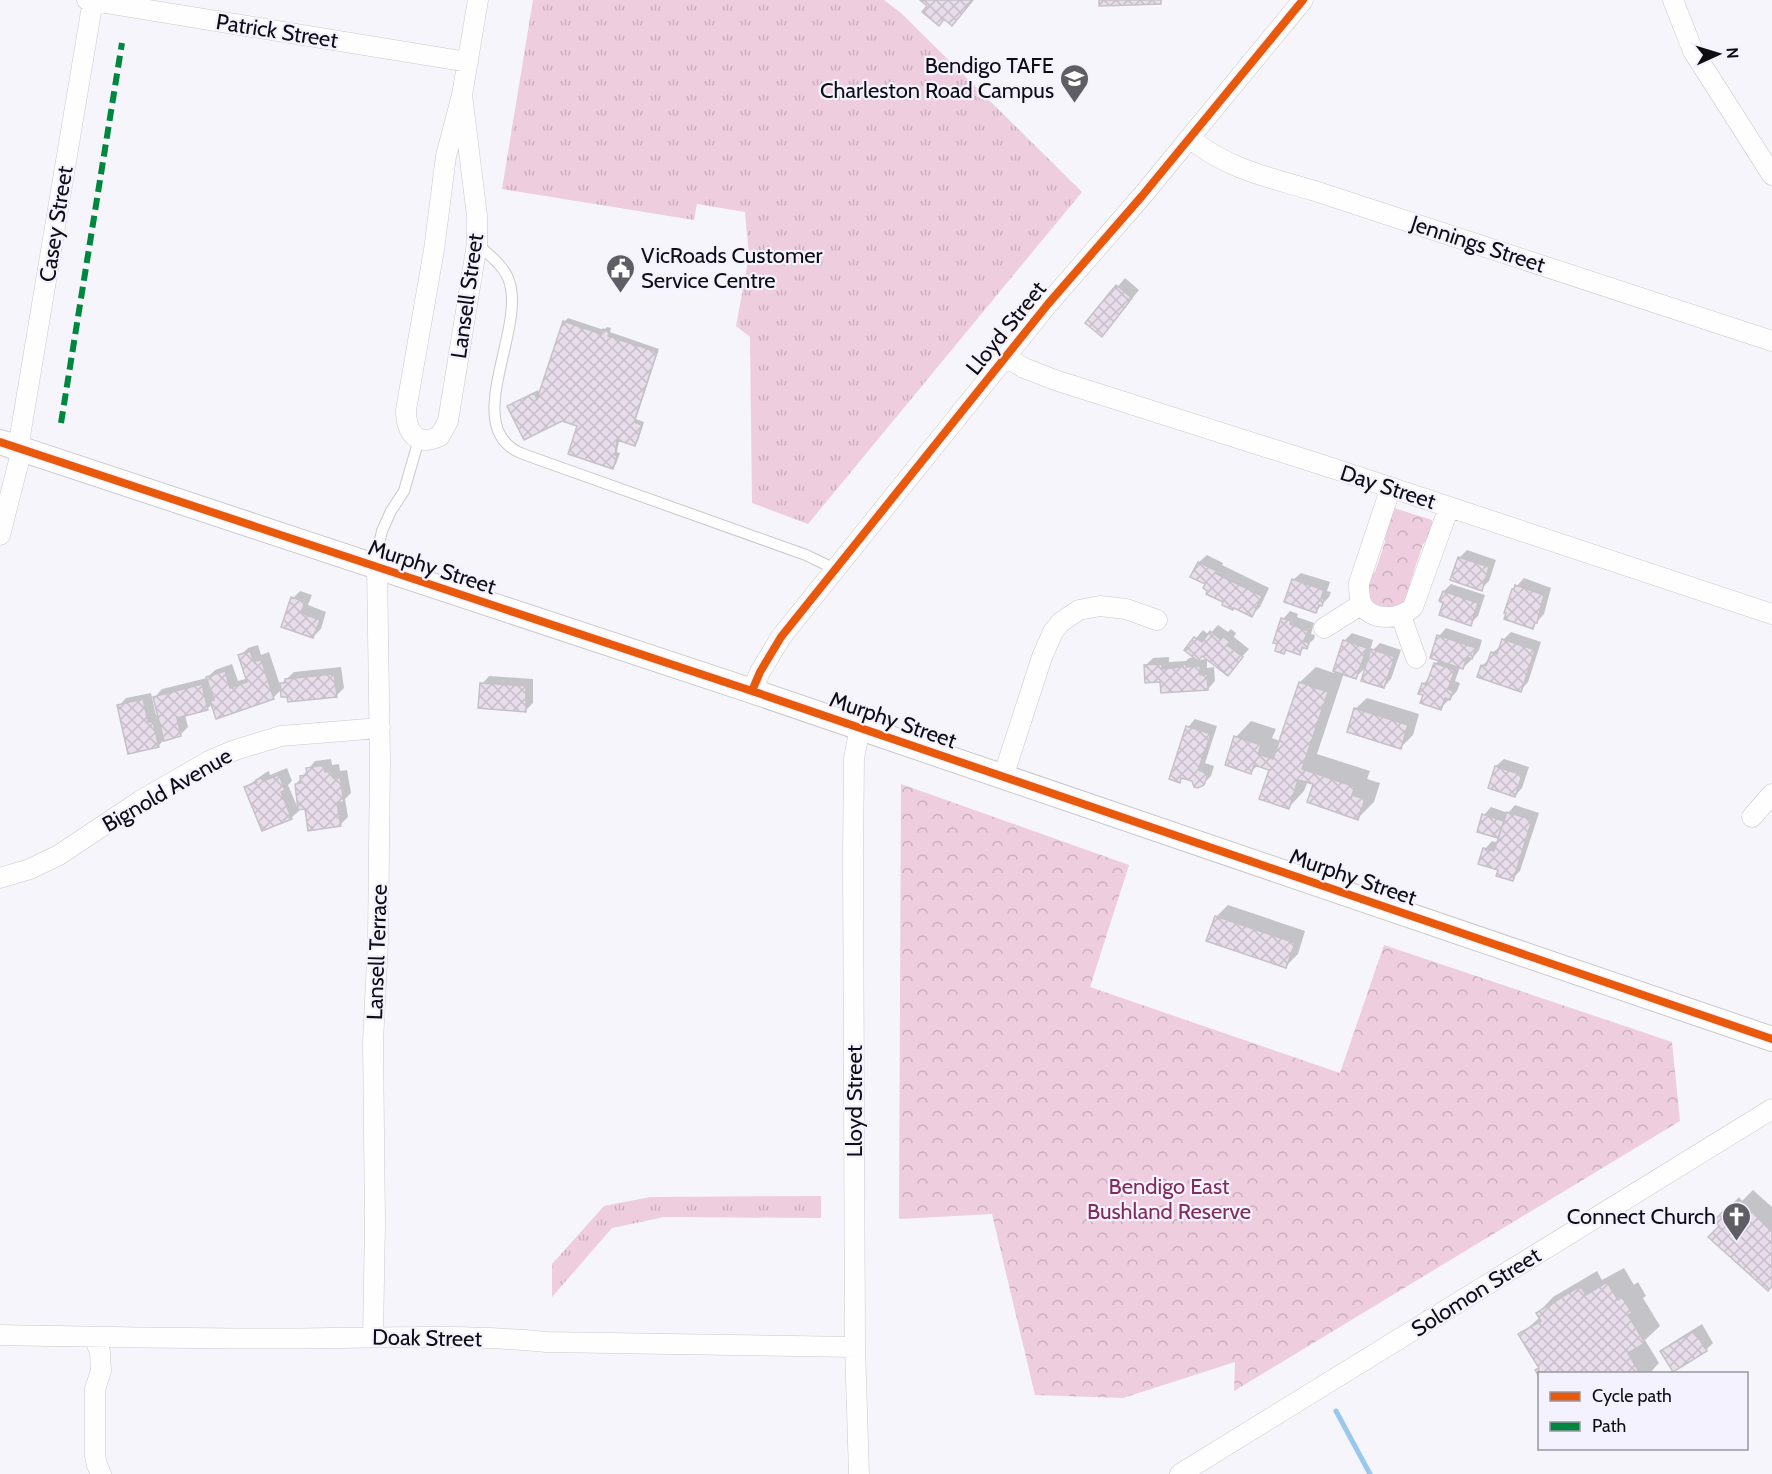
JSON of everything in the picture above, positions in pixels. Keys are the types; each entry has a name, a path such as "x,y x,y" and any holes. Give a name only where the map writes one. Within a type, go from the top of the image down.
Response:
{"street":[{"name":"Patrick Street","path":"91,0 468,62"},
{"name":"Casey Street","path":"0,535 13,447 91,0"},
{"name":"Lansell Street","path":"462,95 477,216 477,244 446,428 440,436 434,439 419,439 413,436 408,428 406,410 434,250 446,156 462,95 478,0"},
{"name":"Lloyd Street","path":"752,691 763,666 781,637 835,569 1090,253 1142,196 1303,0"},
{"path":"1673,0 1693,51 1772,175"},
{"name":"Jennings Street","path":"1190,138 1222,161 1245,171 1315,191 1772,341"},
{"name":"Day Street","path":"1005,357 1024,368 1055,380 1391,487 1772,614"},
{"name":"Murphy Street","path":"13,447 752,691 1772,1039"},
{"path":"1391,487 1360,577 1359,590 1362,604 1369,611 1383,616 1401,616 1413,607 1449,507"},
{"name":"Lansell Terrace","path":"373,1336 375,1223 373,1054 378,941 380,728 375,567"},
{"path":"1324,628 1362,604"},
{"path":"1003,777 1042,657 1053,632 1061,622 1079,610 1100,606 1126,609 1157,620"},
{"path":"1401,616 1416,658"},
{"name":"Bignold Avenue","path":"0,878 30,869 59,855 140,801 209,761 234,750 282,736 380,728"},
{"name":"Lloyd Street","path":"859,1474 855,1347 853,769 860,728"},
{"path":"1752,817 1772,794"},
{"name":"Solomon Street","path":"1180,1474 1772,1109"},
{"name":"Doak Street","path":"0,1335 332,1338 373,1336 546,1342 855,1347"},
{"path":"94,1336 87,1354 87,1372 95,1389 95,1456 101,1474"}],"lane":[{"path":"477,244 502,268 511,287 511,306 494,413 497,432 508,446 524,454 806,555 835,569"},
{"path":"375,567 382,531 404,491 419,439"}],"green space":[{"path":"533,0 884,0 901,13 1082,192 808,524 752,503 750,337 736,326 749,256 745,212 697,204 694,220 502,189"},
{"path":"1394,508 1432,520 1433,534 1423,544 1410,583 1414,591 1411,599 1397,609 1381,606 1371,601 1366,584 1367,575 1375,572 1385,542 1385,522"},
{"name":"Bendigo East Bushland Reserve","path":"901,784 1129,865 1090,987 1340,1073 1384,945 1672,1042 1680,1121 1234,1391 1235,1362 1123,1398 1035,1395 992,1214 899,1219"},
{"path":"821,1196 821,1218 664,1217 612,1228 552,1297 552,1264 604,1206 650,1197"}],"building":[{"path":"920,0 973,0 952,26 944,19 939,26 922,12 927,6"},
{"path":"1099,0 1161,0 1161,4 1099,6"},
{"path":"1116,285 1132,298 1102,337 1085,323"},
{"path":"563,321 601,334 603,329 609,332 608,336 657,352 634,422 642,425 635,446 617,440 615,455 617,456 613,469 568,454 577,426 562,421 524,440 507,406 534,393 537,399"},
{"path":"1458,557 1489,567 1482,591 1450,580"},
{"path":"1198,562 1262,596 1252,617 1222,605 1223,602 1206,594 1207,591 1203,588 1205,584 1190,577"},
{"path":"1292,579 1324,590 1321,598 1324,599 1322,606 1319,605 1316,613 1284,602"},
{"path":"1515,585 1544,595 1537,623 1533,629 1504,619 1506,613 1504,613"},
{"path":"1443,591 1478,603 1471,626 1439,615 1443,603 1439,601"},
{"path":"291,597 305,602 301,613 320,620 313,638 281,627"},
{"path":"1281,618 1308,631 1304,641 1309,643 1307,649 1302,647 1300,655 1286,650 1284,654 1275,651 1277,644 1273,643"},
{"path":"1210,631 1220,639 1222,636 1230,642 1227,645 1243,657 1228,676 1202,656 1198,661 1184,650 1194,637 1202,642"},
{"path":"1437,635 1476,648 1472,659 1467,657 1463,669 1430,658"},
{"path":"1502,639 1535,650 1521,692 1477,677 1481,665 1486,666 1491,652 1497,654"},
{"path":"1343,640 1367,648 1356,679 1333,671"},
{"path":"1371,649 1395,657 1384,688 1361,681"},
{"path":"250,651 254,662 261,659 274,699 216,719 210,701 214,700 206,677 225,671 230,688 247,682 238,655"},
{"path":"1434,663 1455,670 1448,689 1453,691 1450,700 1445,698 1441,710 1420,703 1423,695 1418,694 1422,683 1426,685"},
{"path":"1162,664 1162,669 1186,664 1186,667 1200,666 1200,675 1207,674 1208,690 1161,693 1160,682 1145,683 1144,665"},
{"path":"334,674 337,697 288,702 287,697 281,697 280,683 285,683 285,679"},
{"path":"1299,682 1328,692 1302,769 1355,787 1352,795 1365,799 1358,820 1307,802 1313,784 1298,780 1289,809 1259,799 1269,770 1254,765 1251,774 1225,765 1234,736 1261,745 1258,754 1273,759"},
{"path":"480,683 526,686 526,712 478,708"},
{"path":"202,684 208,710 177,718 181,736 164,741 153,697"},
{"path":"143,699 148,722 153,722 159,747 128,754 117,705"},
{"path":"1354,708 1408,725 1401,749 1347,732"},
{"path":"1186,726 1211,734 1198,770 1208,774 1204,785 1198,788 1194,787 1192,781 1181,778 1180,783 1169,779"},
{"path":"324,765 325,772 332,771 333,778 340,777 344,802 337,803 341,826 308,831 305,809 298,810 295,784 301,783 300,776 307,775 306,768"},
{"path":"1495,766 1522,775 1515,797 1488,788"},
{"path":"279,775 285,790 281,792 292,819 262,831 244,787 261,778 263,781"},
{"path":"1507,812 1532,820 1513,881 1496,876 1498,870 1478,864 1483,848 1494,851"},
{"path":"1482,814 1504,821 1498,838 1477,832"},
{"path":"1215,916 1295,943 1286,968 1206,941"},
{"path":"1740,1200 1772,1230 1772,1286 1768,1291 1708,1237 1719,1226 1714,1221 1726,1208 1730,1212"},
{"path":"1607,1282 1618,1300 1622,1297 1632,1313 1628,1315 1645,1343 1628,1353 1639,1372 1538,1372 1538,1375 1535,1370 1539,1368 1518,1334 1541,1321 1536,1313 1580,1286 1586,1295"},
{"path":"1694,1331 1707,1351 1673,1372 1660,1351"}],"waterway":[{"path":"1336,1411 1370,1474"}],"marked path":[{"path":"61,423 122,43"}],"cycle path":[{"path":"752,691 760,672 781,637 1048,304 1142,196 1303,0"},
{"path":"0,442 752,691 1772,1039"}],"place":[{"name":"Bendigo TAFE Charleston Road Campus","path":"1075,104"},
{"name":"VicRoads Customer Service Centre","path":"620,294"},
{"name":"Connect Church","path":"1737,1242"}]}
